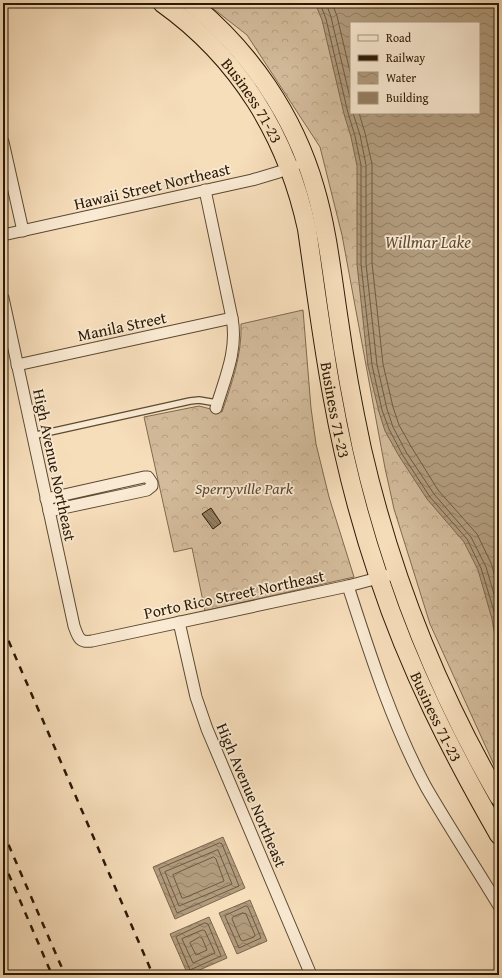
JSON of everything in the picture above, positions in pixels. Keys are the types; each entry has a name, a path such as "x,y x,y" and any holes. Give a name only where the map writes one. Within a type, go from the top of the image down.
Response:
{"highway":[{"name":"Business 71-23","path":"162,3 190,25 219,52 244,82 276,135 299,197 307,229 332,395 358,507 379,578 396,624 434,714 466,778 499,835"},
{"name":"Business 71-23","path":"191,3 229,37 256,68 278,102 291,126 306,161 317,192 328,243 339,323 362,449 397,574 438,679 483,769 499,797"}],"street":[{"path":"3,142 23,231"},
{"name":"Hawaii Street Northeast","path":"3,235 266,176 306,161"},
{"path":"205,190 234,334 230,363 216,406"},
{"name":"High Avenue Northeast","path":"3,298 74,626 78,637"},
{"name":"Manila Street","path":"17,365 232,318"},
{"path":"46,498 144,477 148,477 152,483 150,488 147,490 49,511"},
{"name":"Porto Rico Street Northeast","path":"78,637 85,642 92,641 348,586 397,574"},
{"path":"348,586 385,696 407,747 426,786 499,906"},
{"name":"High Avenue Northeast","path":"179,622 196,697 207,729 312,975"}],"lane":[{"path":"32,436 190,401 199,400 216,406"}],"green space":[{"path":"206,3 319,3 372,190 499,594 499,768 495,767 430,624 394,509 342,235 320,147 247,35"},
{"name":"Sperryville Park","path":"303,310 311,408 316,444 329,497 354,577 205,611 192,548 174,552 144,417 199,406 222,412 238,358 241,324"}],"water":[{"name":"Willmar Lake","path":"315,3 499,3 499,658 492,619 478,570 464,542 427,499 399,456 385,431 379,412 368,366 357,264 357,166 351,137 344,114 322,20"},
{"path":"223,837 245,888 175,919 153,867"},
{"path":"250,900 267,941 237,954 219,913"},
{"path":"209,917 227,958 188,975 170,934"}],"building":[{"path":"211,508 221,523 213,529 202,514"}],"railway":[{"path":"3,628 153,975"},
{"path":"3,832 65,975"},
{"path":"3,861 52,975"}]}
